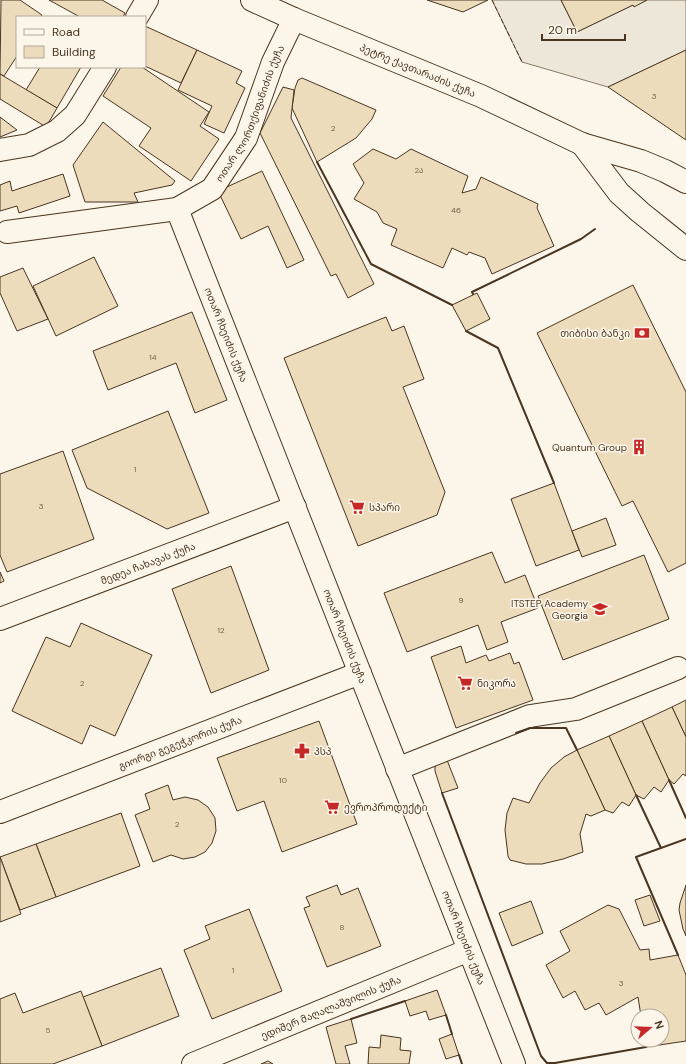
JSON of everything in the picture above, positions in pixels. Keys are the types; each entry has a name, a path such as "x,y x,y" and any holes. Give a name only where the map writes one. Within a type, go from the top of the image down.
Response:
{"street":[{"path":"138,16 147,0"},
{"name":"პეტრე ქავთარაძის ქუჩა","path":"252,0 294,19 481,96 582,144 641,161 665,170 686,182"},
{"name":"ოთარ ლორთქიფანიძის ქუჩა","path":"7,232 177,209 212,189 246,138 273,62 294,19"},
{"path":"0,150 29,145 57,131 75,115 104,68"},
{"name":"პეტრე ქავთარაძის ქუჩა","path":"582,144 619,193 686,250"},
{"name":"ოთარ ჩხეიძის ქუჩა","path":"177,209 514,1064"},
{"name":"მედეა ჩახავას ქუჩა","path":"0,619 295,507"},
{"path":"397,769 530,716 576,709 678,668"},
{"name":"გიორგი გეგეჭკორის ქუჩა","path":"0,812 360,673"},
{"name":"ედიშერ მაღალაშვილის ქუჩა","path":"193,1064 469,950"}],"shaded area":[{"path":"492,0 561,0 577,32 633,5 634,6 647,0 686,0 686,50 608,87 522,62"}],"building":[{"path":"1,0 20,0 42,15 16,16 16,58 4,76 0,74"},
{"path":"49,0 102,0 125,13 124,16 78,16"},
{"path":"427,0 488,0 463,12"},
{"path":"561,0 647,0 634,7 633,5 577,32"},
{"path":"146,26 197,50 181,83 146,66"},
{"path":"197,50 242,71 236,83 245,88 224,133 204,124 212,106 178,90"},
{"path":"686,50 686,140 608,87"},
{"path":"39,68 80,68 57,108 26,90"},
{"path":"120,68 143,68 209,112 200,126 219,139 191,181 139,146 151,128 103,96"},
{"path":"0,74 57,108 46,127 0,99"},
{"path":"302,78 376,110 372,119 356,138 317,162 292,108 295,88 298,80"},
{"path":"283,87 294,90 291,118 374,284 348,298 336,274 331,276 260,133"},
{"path":"0,117 17,130 0,137"},
{"path":"103,122 175,181 172,185 134,193 138,202 85,202 73,165"},
{"path":"373,149 396,159 411,149 468,176 462,193 476,189 481,177 538,204 537,208 554,246 492,274 485,258 469,252 467,255 452,248 443,268 391,245 397,229 383,223 377,212 354,199 364,183 353,164"},
{"path":"262,171 304,260 287,268 268,226 241,239 218,191"},
{"path":"63,174 70,196 19,213 17,206 0,211 0,185 10,181 12,191"},
{"path":"94,257 118,306 56,336 33,286"},
{"path":"23,268 48,319 17,331 0,293 0,277"},
{"name":"Quantum Group","path":"633,285 686,392 686,563 668,572 633,501 622,506 537,333"},
{"path":"477,293 490,319 466,331 452,305"},
{"path":"192,312 227,400 195,413 176,363 108,390 93,351"},
{"path":"386,317 392,331 404,326 424,379 403,387 445,492 437,515 358,546 284,358"},
{"path":"168,411 209,513 167,529 87,488 72,450"},
{"path":"63,451 94,539 7,572 0,555 0,474"},
{"path":"554,483 579,550 536,566 511,499"},
{"path":"606,518 616,545 582,557 572,531"},
{"path":"492,552 505,583 525,575 538,608 501,622 508,642 487,650 478,625 407,652 384,593"},
{"path":"644,555 669,619 563,660 538,596"},
{"path":"231,566 269,670 211,693 172,589"},
{"path":"0,572 4,581 0,583"},
{"path":"81,623 152,655 115,736 90,725 82,744 12,711 46,637 70,647"},
{"path":"461,646 466,663 486,655 489,661 510,653 514,664 519,662 533,700 456,728 431,657"},
{"path":"686,700 686,737 672,707"},
{"path":"672,707 686,737 686,776 683,774 674,784 669,780 642,721"},
{"path":"319,721 357,824 282,852 264,801 237,811 217,758"},
{"path":"642,721 669,780 661,792 654,787 644,799 636,795 609,736"},
{"path":"609,736 636,795 629,806 622,802 613,813 605,810 577,750"},
{"path":"577,750 605,810 591,816 586,814 580,834 583,852 542,864 526,864 510,860 508,856 505,830 507,813 513,798 529,803 540,783 551,768 564,757"},
{"path":"447,760 458,788 442,793 435,767 437,764"},
{"path":"168,785 173,800 185,797 198,800 208,807 215,818 216,831 212,843 205,852 195,857 183,859 171,855 153,862 135,815 150,809 145,794"},
{"path":"121,813 140,866 56,897 36,844"},
{"path":"36,844 56,897 20,910 0,857"},
{"path":"0,857 21,914 0,922"},
{"path":"337,885 341,895 358,888 381,946 327,967 304,908 310,906 306,897"},
{"path":"686,885 686,936 679,910"},
{"path":"650,895 660,921 644,926 635,900"},
{"path":"531,901 543,933 512,946 499,913"},
{"path":"608,905 619,909 640,950 649,949 650,960 678,955 686,975 686,1041 670,1043 670,1008 640,1008 638,997 606,1015 599,1003 585,1010 575,991 563,998 546,965 570,951 560,931"},
{"path":"249,909 282,991 212,1019 184,950 210,939 205,926"},
{"path":"161,968 179,1016 102,1046 83,997"},
{"path":"437,990 446,1015 429,1020 426,1011 410,1016 405,1001"},
{"path":"81,991 102,1046 53,1064 0,1064 0,999 15,993 23,1013"},
{"path":"351,1019 357,1043 345,1046 350,1064 336,1064 326,1027"},
{"path":"452,1034 459,1055 446,1059 439,1039"},
{"path":"381,1035 401,1038 400,1050 411,1051 409,1064 368,1064 369,1047 380,1048"},
{"path":"268,1061 273,1064 261,1064"}],"fence":[{"path":"492,0 522,62"}],"wall":[{"path":"317,162 371,264 452,305"},
{"path":"473,294 472,292 581,239 595,229"},
{"path":"466,331 498,348 554,483"},
{"path":"516,733 530,728 566,728 577,750"},
{"path":"669,780 686,818"},
{"path":"442,793 541,1056 547,1063 555,1063 640,1048"},
{"path":"636,795 661,848"},
{"path":"678,955 636,857 686,839"},
{"path":"351,1019 405,1001"},
{"path":"446,1015 452,1034"},
{"path":"459,1055 462,1064"}],"place":[{"name":"თიბისი ბანკი","path":"642,333"},
{"name":"Quantum Group","path":"639,447"},
{"name":"სპარი","path":"357,507"},
{"name":"ITSTEP Academy Georgia","path":"600,609"},
{"name":"ნიკორა","path":"465,683"},
{"name":"პსპ","path":"302,751"},
{"name":"ევროპროდუქტი","path":"332,807"}]}
